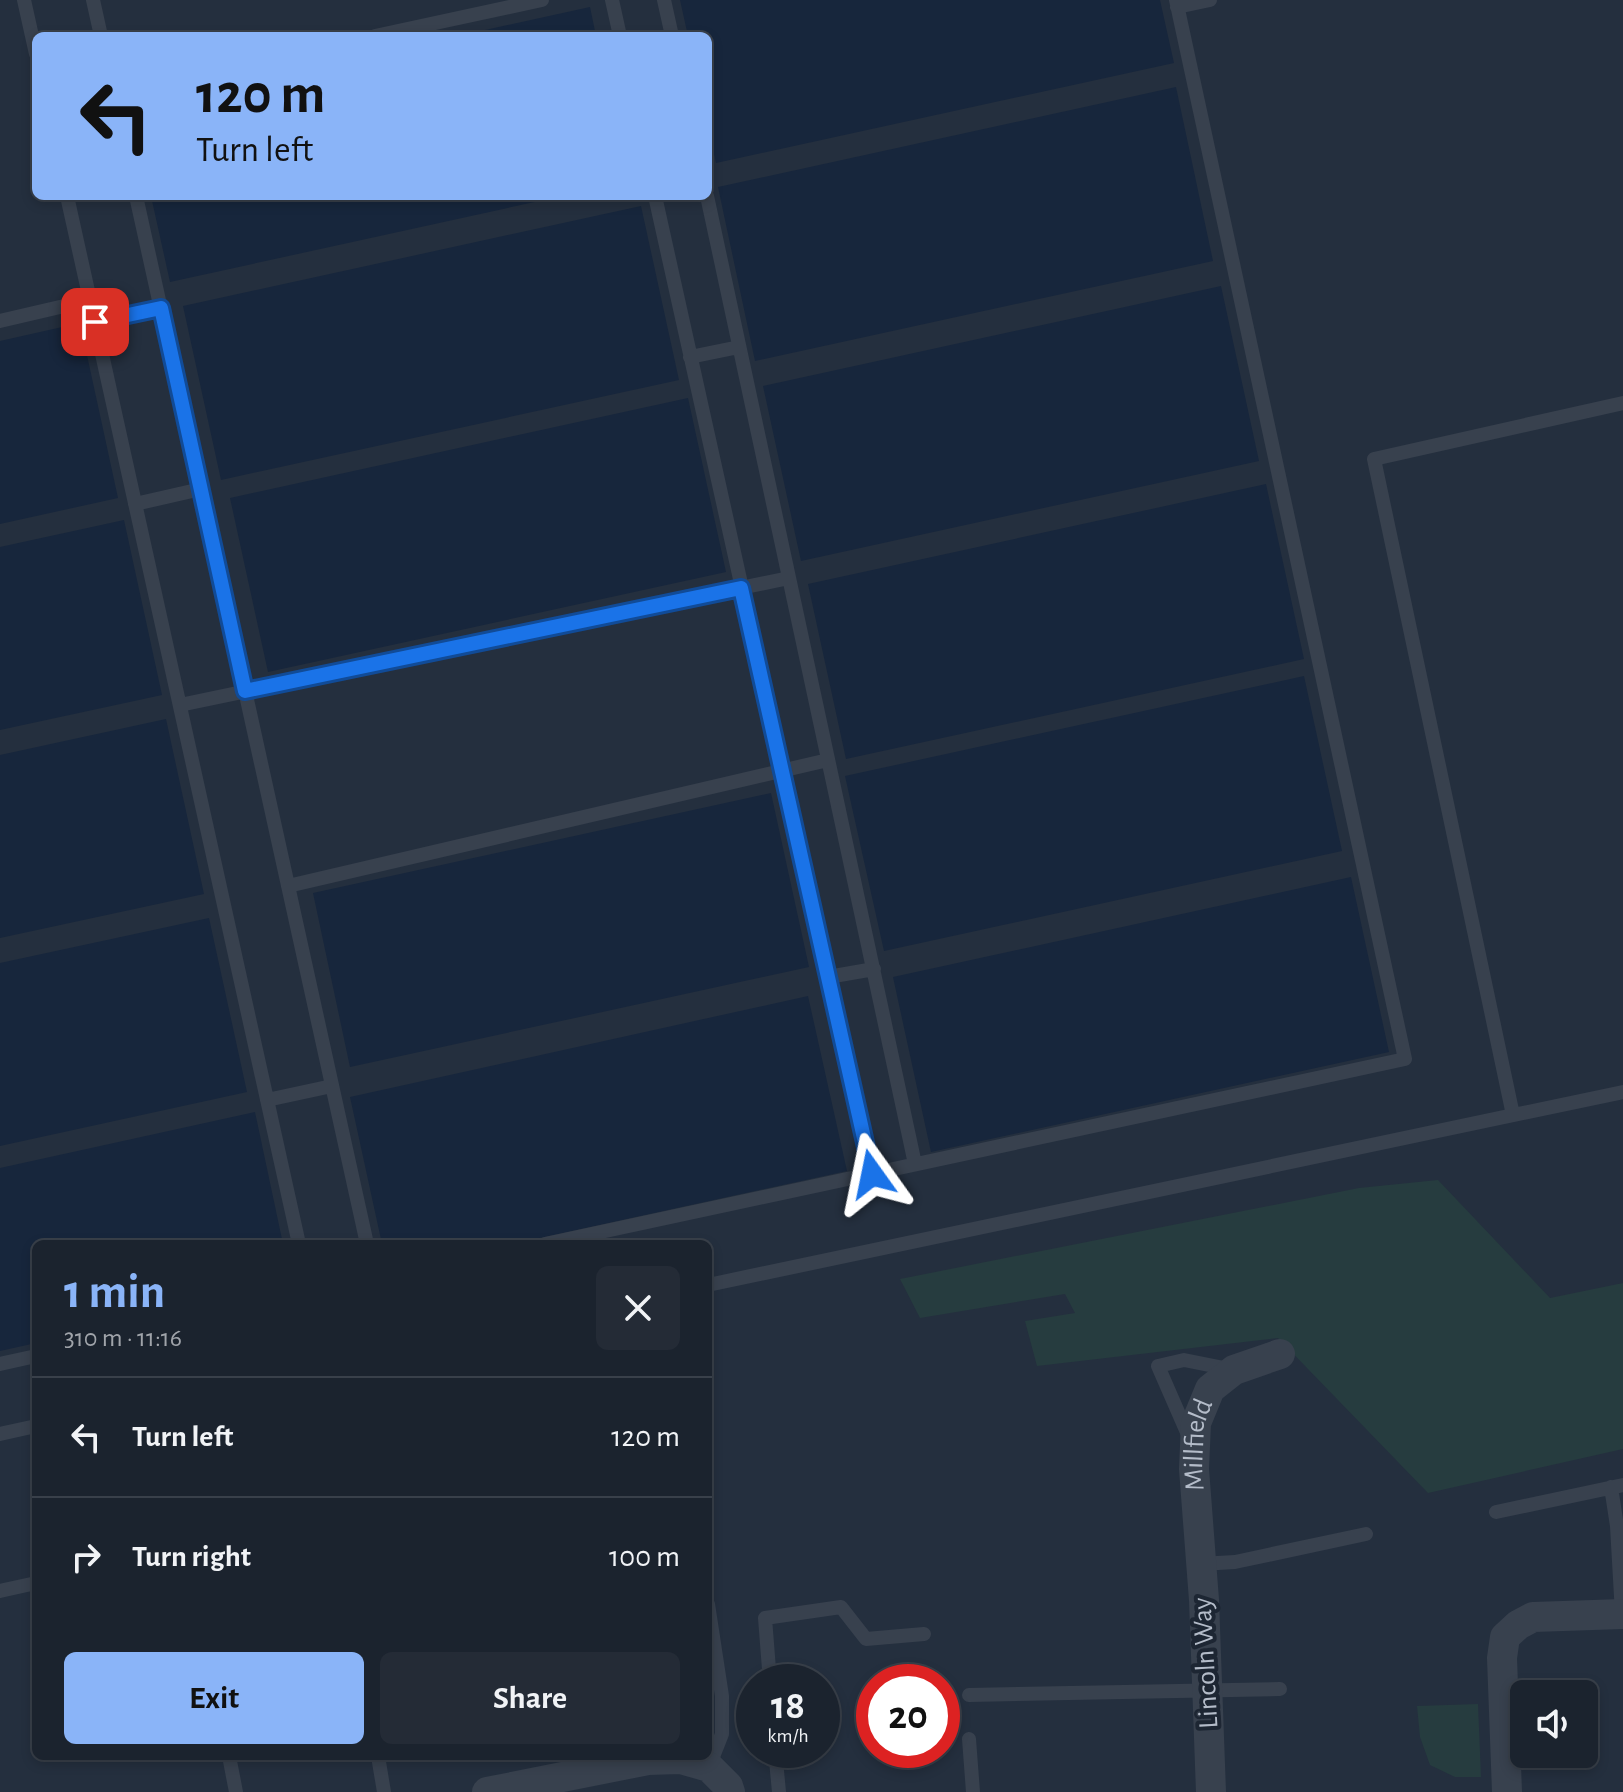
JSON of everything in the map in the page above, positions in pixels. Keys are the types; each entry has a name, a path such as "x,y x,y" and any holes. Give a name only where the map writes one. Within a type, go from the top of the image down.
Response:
{"street":[{"name":"Millfield","path":"1199,1549 1194,1469 1196,1423 1210,1389 1234,1370 1280,1354"},
{"name":"Lincoln Way","path":"1199,1549 1204,1600 1211,1792"},
{"path":"1507,1792 1502,1658 1505,1637 1533,1617 1623,1614"},
{"path":"487,1792 596,1763 648,1760"},
{"path":"684,1760 709,1767 730,1792"}],"lane":[{"path":"24,0 32,36"},
{"path":"93,0 100,32"},
{"path":"394,32 542,0"},
{"path":"612,0 619,32"},
{"path":"664,0 671,32"},
{"path":"564,1240 1405,1059 1176,4 1210,0"},
{"path":"68,200 298,1240"},
{"path":"137,200 366,1240"},
{"path":"656,200 872,1174"},
{"path":"708,200 915,1164"},
{"path":"0,321 90,300"},
{"path":"95,322 161,308"},
{"path":"690,357 739,347"},
{"path":"1513,1115 1374,459 1623,403"},
{"path":"135,504 201,489"},
{"path":"180,705 789,578"},
{"path":"288,886 828,760"},
{"path":"828,977 874,969"},
{"path":"267,1100 332,1086"},
{"path":"712,1284 1623,1092"},
{"path":"0,1364 32,1357"},
{"path":"1195,1450 1158,1366 1184,1360 1234,1370"},
{"path":"0,1434 32,1427"},
{"path":"1496,1512 1617,1486 1623,1614"},
{"path":"1199,1549 1235,1562 1366,1534"},
{"path":"0,1591 32,1584"},
{"path":"769,1664 765,1618 841,1607 866,1639 924,1634"},
{"path":"712,1630 722,1696 722,1734 712,1759"},
{"path":"969,1695 1280,1689"},
{"path":"969,1739 973,1792"},
{"path":"230,1760 236,1792"},
{"path":"379,1760 384,1792"},
{"path":"709,1767 712,1760"},
{"path":"777,1768 779,1792"}],"green space":[{"path":"1438,1180 1550,1298 1623,1283 1623,1449 1428,1493 1278,1338 1037,1366 1025,1321 1075,1313 1065,1294 920,1318 900,1279 1359,1188"},
{"path":"1478,1704 1481,1777 1455,1777 1430,1765 1420,1737 1417,1706"}],"water":[{"path":"680,0 1160,0 1174,63 716,163 712,144 712,32 687,32"},
{"path":"590,7 595,32 476,32"},
{"path":"1176,87 1213,261 755,361 718,187"},
{"path":"152,200 544,200 170,282"},
{"path":"641,206 679,380 221,480 183,306"},
{"path":"1221,286 1259,461 801,561 763,386"},
{"path":"80,323 118,498 0,524 0,341"},
{"path":"688,398 726,572 268,672 230,498"},
{"path":"1266,484 1304,659 846,759 808,584"},
{"path":"124,520 162,695 0,730 0,547"},
{"path":"1304,676 1342,851 884,951 845,776"},
{"path":"166,719 204,894 0,938 0,755"},
{"path":"771,793 809,967 350,1067 313,893"},
{"path":"1351,877 1389,1052 931,1152 893,977"},
{"path":"209,918 247,1092 0,1146 0,963"},
{"path":"808,996 847,1171 530,1240 381,1240 350,1097"},
{"path":"255,1112 282,1240 32,1240 32,1344 0,1351 0,1168"}],"route":[{"path":"95,322 161,308 245,691 741,588 872,1174"}]}
